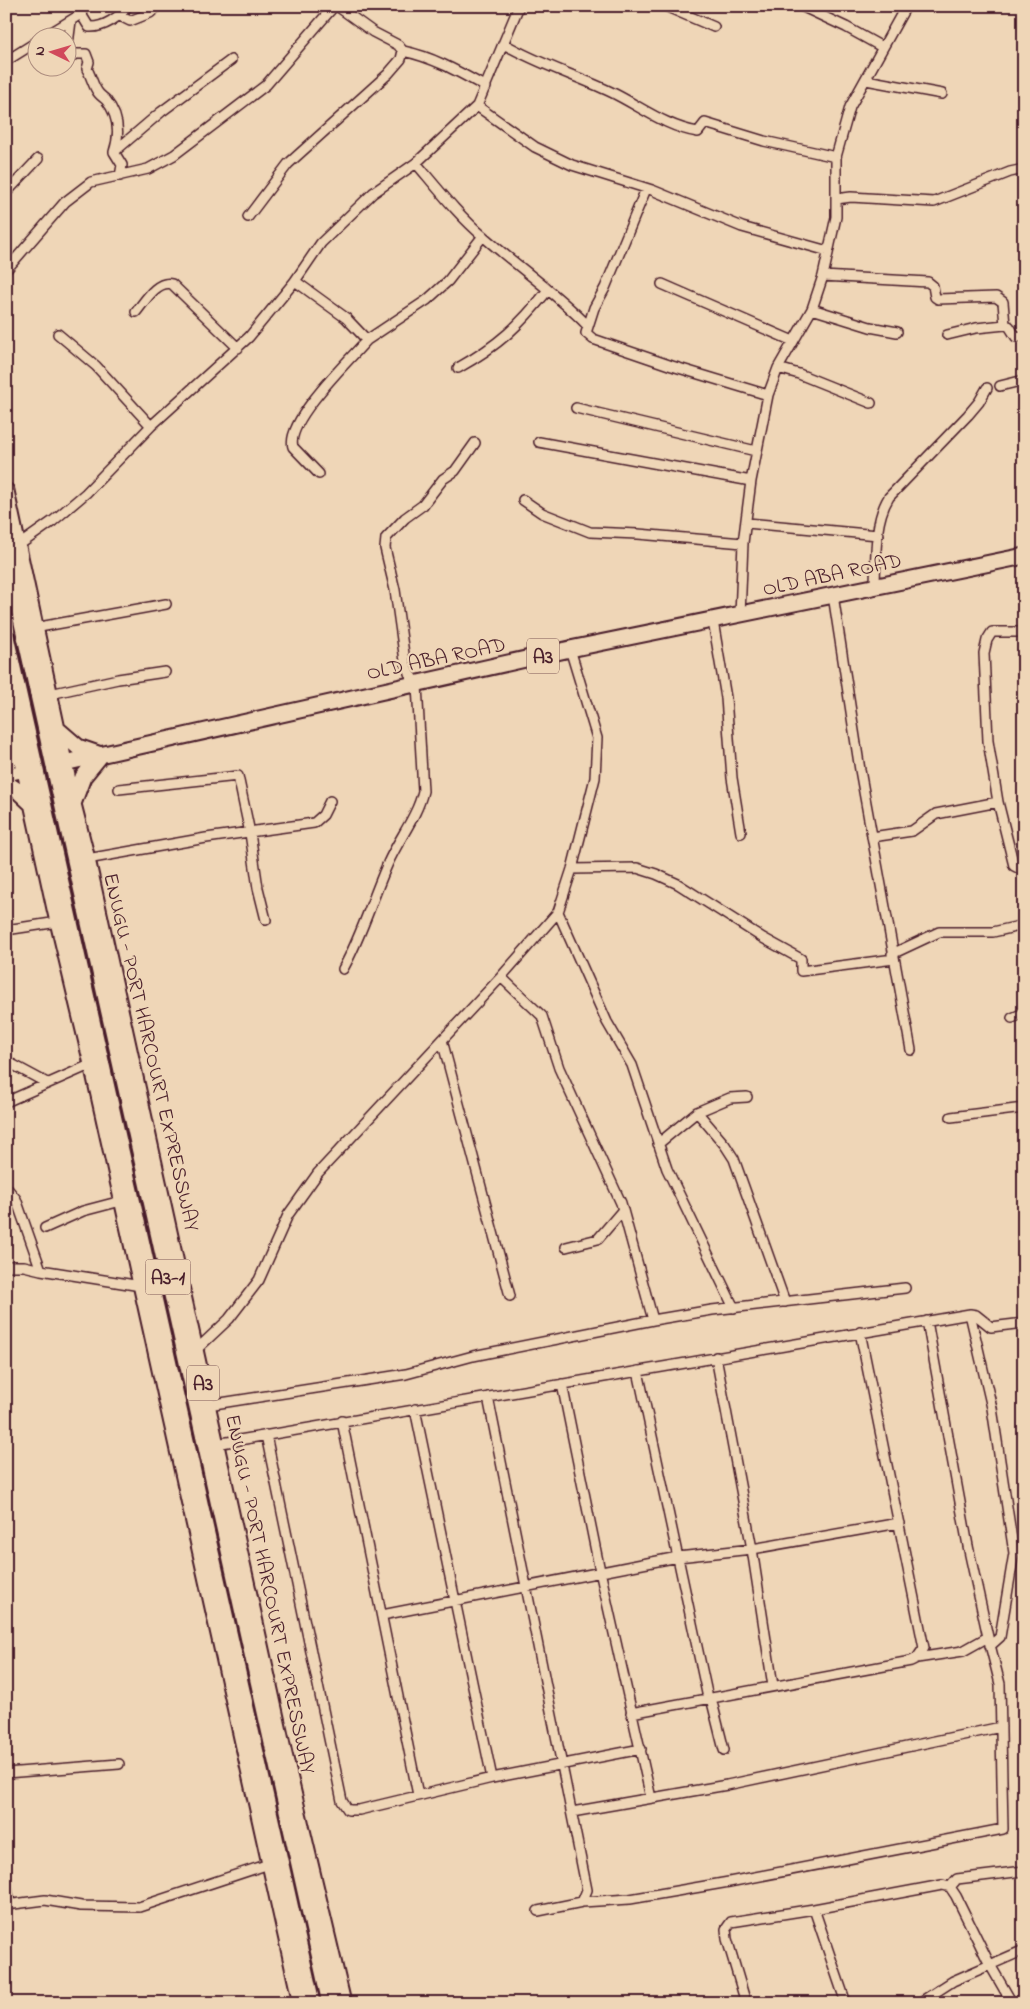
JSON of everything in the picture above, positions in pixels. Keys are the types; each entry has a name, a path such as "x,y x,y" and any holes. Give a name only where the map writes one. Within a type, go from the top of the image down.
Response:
{"main road":[{"name":"ENUGU - PORT HARCOURT EXPRESSWAY","path":"6,491 12,548 330,2003"},
{"name":"ENUGU - PORT HARCOURT EXPRESSWAY","path":"12,548 50,694 284,1754 343,2003"},
{"name":"OLD ABA ROAD","path":"64,763 570,649 1024,556"},
{"name":"A3-1","path":"6,636 312,2003"},
{"path":"6,683 25,771"},
{"path":"56,728 78,747 101,755 83,777 73,804"},
{"path":"6,766 13,753 18,736"},
{"name":"A3","path":"25,771 301,2003"},
{"path":"6,783 18,790 33,805"},
{"path":"234,1659 253,1654"}],"street":[{"path":"60,28 80,14 89,27 96,28 120,16 128,6"},
{"path":"120,16 130,21 150,13 158,6"},
{"path":"320,6 334,8 398,45 403,51 419,54 446,65 486,87"},
{"path":"12,548 52,521 86,493 151,426 238,348 295,281 321,242 373,193 416,163 477,106 519,6"},
{"path":"664,6 714,27"},
{"path":"801,6 846,27 882,47"},
{"path":"6,270 65,202 92,182 148,169 174,155 266,85 334,8"},
{"path":"740,615 744,543 751,481 768,395 778,368 812,309 824,276 836,217 836,157 850,108 866,80 900,8"},
{"path":"71,28 72,21"},
{"path":"504,44 530,59 613,93 636,107 685,130 698,132 705,123 764,141 836,157"},
{"path":"6,61 28,47"},
{"path":"248,217 288,164 388,74 401,59 403,51"},
{"path":"78,54 86,54 89,62 87,69 97,91 106,100 119,127 119,138 114,152"},
{"path":"114,152 161,112 231,60"},
{"path":"866,80 942,94"},
{"path":"477,106 535,147 572,164 646,189 742,227 828,252"},
{"path":"114,152 122,164 120,176"},
{"path":"6,192 38,159"},
{"path":"416,163 447,200 483,236 571,308 587,325"},
{"path":"836,199 934,202 1010,172 1024,169"},
{"path":"646,189 587,325 586,334 592,339 672,366 768,395"},
{"path":"318,474 293,448 291,442 296,428 324,389 367,340 427,300 448,281 483,236"},
{"path":"824,276 928,282 934,286 935,297 938,299 996,297 1003,302 1005,325"},
{"path":"295,281 346,318 367,340"},
{"path":"136,312 158,286 166,282 172,284 238,348"},
{"path":"662,284 793,341"},
{"path":"458,368 489,351 504,338 548,290"},
{"path":"812,309 870,327 898,332"},
{"path":"947,335 976,328 1005,325 1009,326 1016,337 1024,336"},
{"path":"58,334 96,366 151,426"},
{"path":"778,368 799,374 871,403"},
{"path":"1000,386 1024,380"},
{"path":"875,585 882,507 889,497 968,415 987,388"},
{"path":"576,408 756,451"},
{"path":"539,442 751,481"},
{"path":"343,969 368,918 389,861 420,805 423,791 417,684 409,673 405,661 395,590 385,548 386,538 405,518 423,506 443,479 456,471 475,443"},
{"path":"523,500 542,513 590,532 744,543"},
{"path":"747,523 878,535"},
{"path":"833,595 872,837 910,1050"},
{"path":"34,628 166,604"},
{"path":"713,621 726,698 732,778 741,833"},
{"path":"1024,632 992,632 987,640 984,653 988,741 998,802 1014,866 1024,871"},
{"path":"196,1350 229,1319 259,1280 288,1215 318,1173 502,977 558,912 572,869 595,778 597,738 570,649"},
{"path":"50,694 118,679 165,672"},
{"path":"6,776 25,771"},
{"path":"119,789 238,776 250,833 258,888 266,920"},
{"path":"87,859 187,841 314,823 323,815 330,801"},
{"path":"872,837 912,831 936,814 998,802"},
{"path":"572,869 637,868 656,874 678,884 801,960 801,971 893,957 939,932 993,932 1024,925"},
{"path":"558,912 607,1022 632,1065 658,1144 674,1185 734,1308"},
{"path":"6,930 58,922"},
{"path":"502,977 542,1016 559,1068 621,1203 653,1320"},
{"path":"1012,1018 1024,1013"},
{"path":"442,1040 510,1296"},
{"path":"6,1061 47,1083"},
{"path":"6,1102 92,1064"},
{"path":"658,1144 697,1112 730,1098 747,1097"},
{"path":"951,1117 1024,1108"},
{"path":"697,1112 725,1145 734,1159 785,1302"},
{"path":"6,1187 16,1199 41,1270"},
{"path":"45,1228 83,1211 121,1201"},
{"path":"566,1247 598,1239 622,1211"},
{"path":"6,1266 24,1266 141,1286"},
{"path":"208,1405 406,1374 473,1356 653,1320 734,1308 904,1288"},
{"path":"631,1713 917,1658 963,1651 1000,1637 1014,1552 992,1408 970,1314"},
{"path":"216,1444 970,1314 976,1315 991,1327 1024,1323"},
{"path":"538,1911 582,1902 630,1899 729,1882 1003,1830 1000,1684 968,1546 927,1321"},
{"path":"860,1332 924,1648 917,1658"},
{"path":"716,1358 752,1549 773,1686"},
{"path":"638,1371 678,1557 710,1698 724,1750"},
{"path":"562,1384 600,1571 631,1713 642,1749 651,1798"},
{"path":"488,1397 528,1587 587,1890 582,1902"},
{"path":"415,1409 492,1778"},
{"path":"342,1421 418,1795"},
{"path":"266,1435 342,1801 348,1810 359,1810 562,1763 642,1749"},
{"path":"382,1615 678,1557 752,1549 899,1523"},
{"path":"572,1812 726,1785 1001,1727"},
{"path":"6,1773 119,1764"},
{"path":"6,1882 8,1905 46,1900 82,1906 139,1907 269,1864"},
{"path":"950,1887 957,1879 1024,1871"},
{"path":"746,2003 727,1939 726,1929 731,1922 814,1909 942,1885 950,1887 1012,2003"},
{"path":"814,1909 846,2003"},
{"path":"919,2003 953,1981 989,1963 1024,1950"}]}
